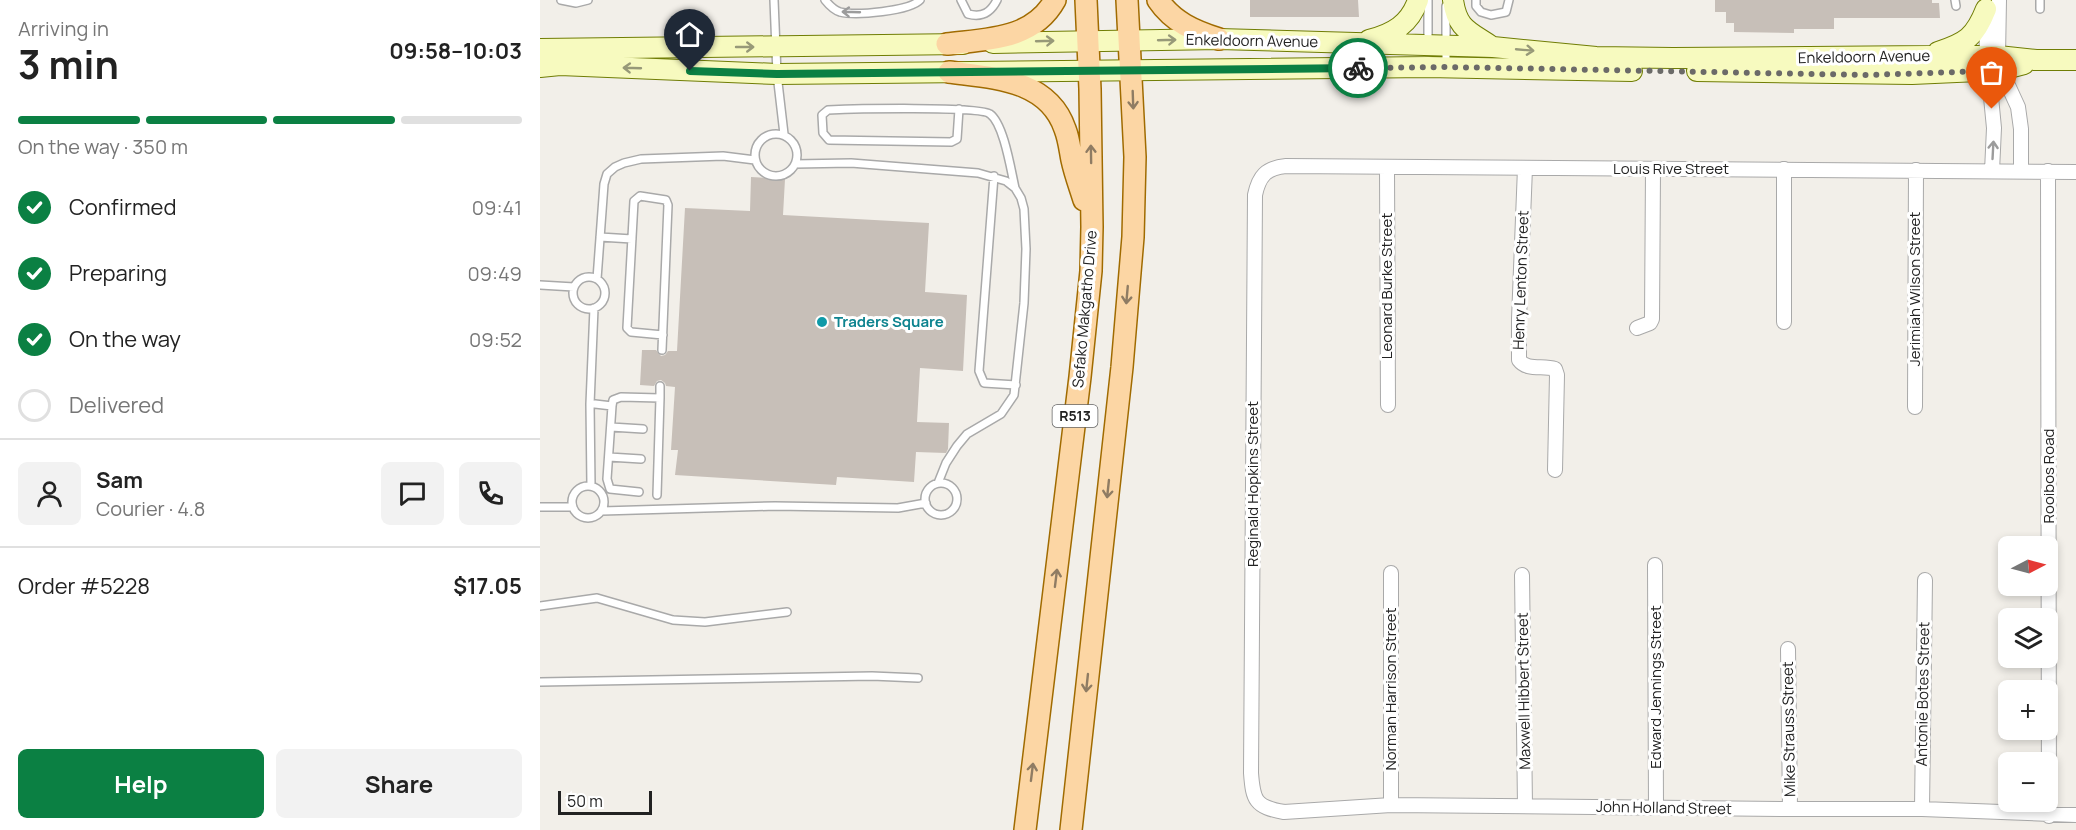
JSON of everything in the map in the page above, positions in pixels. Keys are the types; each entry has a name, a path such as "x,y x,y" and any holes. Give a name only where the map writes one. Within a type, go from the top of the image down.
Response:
{"main road":[{"path":"947,44 1002,37 1026,29 1044,16 1055,0"},
{"name":"Sefako Makgatho Drive","path":"1025,830 1083,357 1091,272 1092,227 1086,0"},
{"name":"R513","path":"1071,830 1122,367 1133,237 1134,158 1127,0"},
{"path":"1158,0 1168,13 1188,28 1219,39"},
{"path":"949,72 1019,84 1038,92 1048,102 1059,115 1065,129 1092,227"}],"street":[{"path":"1355,43 1382,37 1402,26 1412,16 1419,0"},
{"path":"1453,0 1456,16 1464,29 1493,47"},
{"path":"1930,56 1968,39 1976,31 1990,3"},
{"path":"1990,3 1994,63 1992,171"},
{"name":"Enkeldoorn Avenue","path":"540,49 1219,39 1493,47 1596,57 1930,56 1994,63"},
{"name":"Enkeldoorn Avenue","path":"540,67 560,65 777,74 1437,67 1856,75 2036,60 2076,60"},
{"path":"1994,63 2018,107 2021,129 2021,171"},
{"name":"Louis Rive Street","path":"1267,170 1286,166 2076,172"},
{"name":"Leonard Burke Street","path":"1387,167 1388,405"},
{"name":"Henry Lenton Street","path":"1525,168 1519,360 1527,366 1550,367 1555,369 1557,375 1555,470"},
{"path":"1784,169 1784,322"},
{"name":"Reginald Hopkins Street","path":"1256,801 1251,773 1255,195 1258,180 1267,170"},
{"path":"1637,328 1650,323 1652,319 1653,170"},
{"name":"Jerimiah Wilson Street","path":"1915,407 1916,170"},
{"name":"Rooibos Road","path":"2048,171 2049,816"},
{"name":"Edward Jennings Street","path":"1655,565 1656,808"},
{"name":"Norman Harrison Street","path":"1391,573 1391,805"},
{"name":"Maxwell Hibbert Street","path":"1522,575 1525,806"},
{"name":"Antonie Botes Street","path":"1922,809 1925,580"},
{"name":"Mike Strauss Street","path":"1788,649 1790,809"},
{"name":"John Holland Street","path":"1256,801 1270,810 1284,812 1391,805 1922,809 2049,816 2076,815"}],"lane":[{"path":"561,0 576,3 585,0"},
{"path":"774,0 777,74 784,134 794,143 797,150 795,164 791,170 778,176 764,172 755,160 759,141 771,134 784,134"},
{"path":"825,0 839,12 859,13 908,7 920,0"},
{"path":"961,0 968,14 975,16 993,10 997,0"},
{"path":"1428,0 1437,46 1437,67"},
{"path":"1437,67 1437,46 1445,0"},
{"path":"1476,0 1476,6 1480,12 1491,15 1506,12 1509,0"},
{"path":"2040,0 2040,9"},
{"path":"938,483 946,463 957,446 976,427 1001,414 1009,403 1016,385 1026,249 1024,209 1015,188 998,125 992,115 984,110 959,110 828,110 822,115 823,133 829,140 951,142 957,139 959,132 959,110"},
{"path":"597,279 604,184 607,174 624,163 641,159 723,156 755,160"},
{"path":"795,164 851,163 994,176 1015,188"},
{"path":"994,176 979,371 984,383 1016,385"},
{"path":"662,350 663,335 668,205 666,200 640,196 634,201 627,328 631,332 663,335"},
{"path":"600,237 632,239"},
{"path":"581,279 597,279 605,292 602,302 594,308 584,308 576,302 574,287 581,279"},
{"path":"540,285 574,287"},
{"path":"591,486 590,404 594,308"},
{"path":"657,495 660,386"},
{"path":"639,492 610,489 608,479 613,400 621,396 660,398"},
{"path":"595,404 612,406"},
{"path":"611,427 643,429"},
{"path":"609,457 641,459"},
{"path":"938,483 944,483 953,488 956,498 954,508 946,514 931,512 926,503 926,493 938,483"},
{"path":"586,486 591,486 603,496 602,511 594,517 579,515 573,507 576,492 586,486"},
{"path":"602,511 775,506 898,508 926,503"},
{"path":"540,507 573,507"},
{"path":"540,606 597,598 673,620 705,622 787,612"},
{"path":"540,682 872,676 918,678"}],"building":[{"path":"1250,0 1358,0 1359,17 1250,17"},
{"path":"1715,0 1932,0 1932,3 1939,3 1940,18 1834,18 1834,29 1794,29 1794,33 1734,32 1734,23 1726,23 1726,12 1715,12"},
{"name":"Traders Square","path":"751,177 785,179 783,215 929,223 925,292 967,295 963,371 920,368 917,422 949,423 948,449 946,453 916,452 914,482 837,477 836,485 675,475 678,450 671,450 675,387 666,386 661,380 657,381 654,386 640,385 642,350 656,350 661,356 668,351 677,351 685,208 750,211"}],"way so far":[{"path":"1358,68 1446,67 1867,75 1989,71 1992,109"}],"place":[{"name":"Traders Square","path":"822,322"}],"route":[{"path":"690,71 777,74 1358,68"}]}
